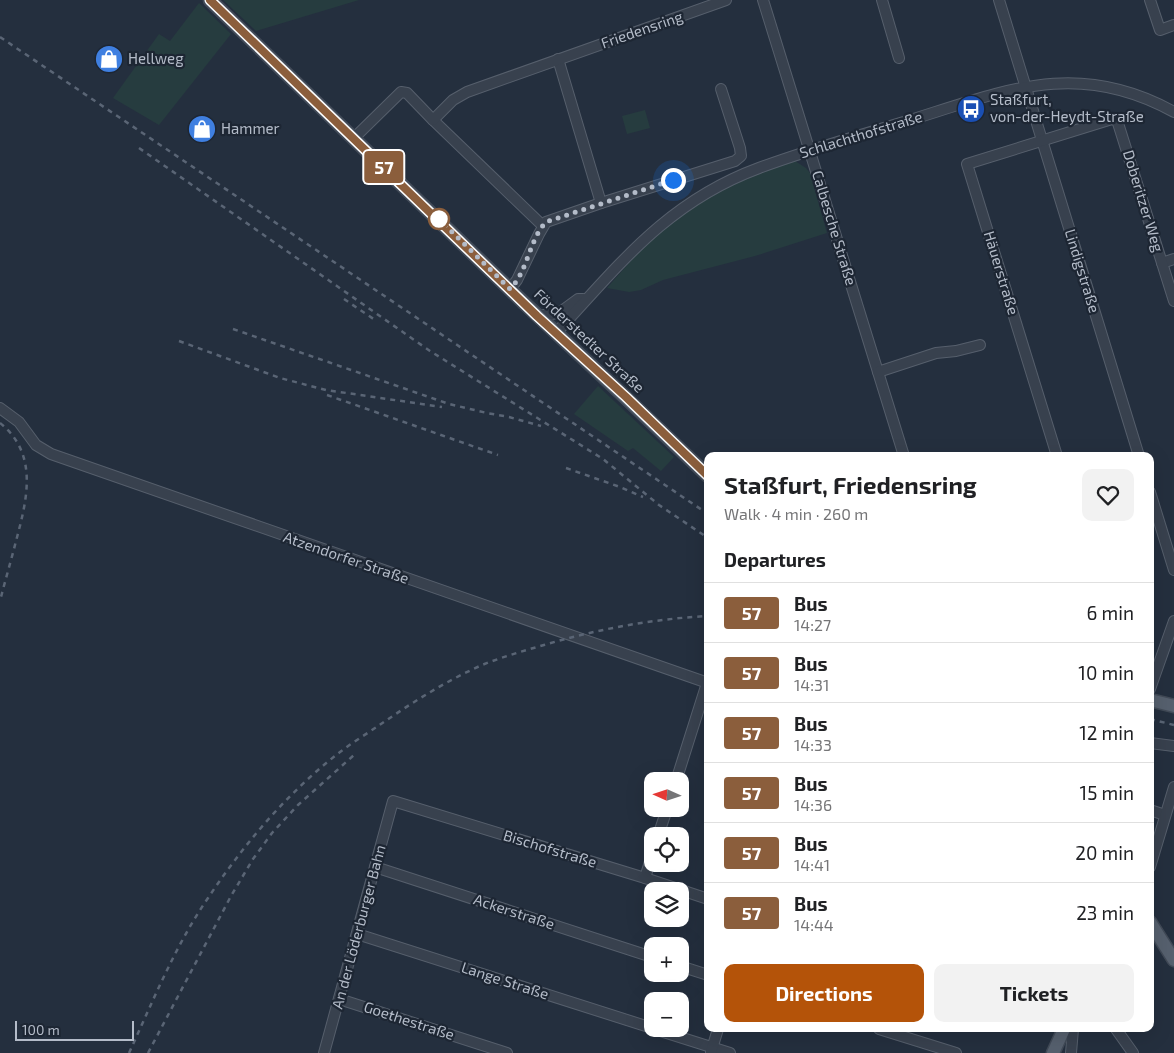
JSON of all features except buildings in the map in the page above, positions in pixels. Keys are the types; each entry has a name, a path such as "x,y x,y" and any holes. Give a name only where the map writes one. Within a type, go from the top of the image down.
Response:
{"main road":[{"name":"Förderstedter Straße","path":"210,0 537,316 626,397 704,472"},
{"path":"1154,701 1174,706"},
{"path":"1154,928 1174,960"},
{"path":"1053,1053 1063,1032"}],"street":[{"name":"Friedensring","path":"433,120 453,100 467,92 726,0"},
{"name":"Calbesche Straße","path":"763,0 903,452"},
{"path":"882,0 899,58"},
{"name":"Lindigstraße","path":"1000,0 1138,452"},
{"path":"1150,0 1160,30 1174,25"},
{"path":"558,59 601,204"},
{"name":"Schlachthofstraße","path":"556,333 642,241 685,205 736,177 810,151 1026,86 1068,82 1100,84 1135,93 1174,112"},
{"path":"510,289 517,280 546,222 734,161 740,156 740,148 722,89"},
{"path":"354,138 401,92 407,93 543,226"},
{"name":"Doberitzer Weg","path":"1042,140 1112,119 1117,120 1174,301"},
{"name":"Häuerstraße","path":"1042,140 967,164 1056,452"},
{"path":"1162,263 1174,259"},
{"name":"Schlachthofstraße","path":"537,316 559,313 578,299 587,299"},
{"path":"878,372 936,353 956,351 980,345"},
{"name":"Atzendorfer Straße","path":"0,408 13,417 36,445 52,454 704,682"},
{"path":"1154,505 1174,570"},
{"path":"1154,678 1174,621"},
{"path":"679,772 704,695"},
{"path":"1154,744 1174,746"},
{"path":"1154,853 1174,787"},
{"name":"An der Löderburger Bahn","path":"324,1053 393,801"},
{"name":"Bischofstraße","path":"393,801 704,898"},
{"path":"1154,811 1165,815"},
{"name":"Ackerstraße","path":"375,867 644,954"},
{"path":"645,878 647,872"},
{"name":"Lange Straße","path":"357,934 644,1025"},
{"path":"689,969 704,974"},
{"name":"Goethestraße","path":"339,999 507,1053"},
{"path":"711,1050 717,1032"},
{"path":"889,1032 956,1053"},
{"path":"1071,1053 1073,1032"},
{"path":"1118,1032 1133,1053"},
{"name":"Lange Straße","path":"677,1037 711,1050 730,1053"}],"green space":[{"path":"223,0 359,0 256,31"},
{"path":"199,3 231,34 159,125 113,98 159,34 170,41"},
{"path":"645,110 650,128 627,134 622,116"},
{"path":"795,161 810,173 827,233 755,256 663,280 641,290 629,292 607,288 648,243 685,212 738,182"},
{"path":"598,386 674,457 661,471 633,448 628,451 574,414"}],"railway":[{"path":"0,37 704,511"},
{"path":"139,148 430,351 603,459 659,505 704,535"},
{"path":"344,299 375,320"},
{"path":"233,329 449,404 541,426"},
{"path":"179,341 280,378 326,390 442,407"},
{"path":"327,395 498,455"},
{"path":"0,423 12,435 20,449 25,463 27,478 24,510 0,601"},
{"path":"566,468 643,497"},
{"path":"129,1053 185,935 222,878 268,820 302,784 340,752 430,692 490,662 564,639 605,630 646,622 704,616"},
{"path":"1154,720 1174,725"},
{"path":"148,1053 231,896 253,859 272,833 298,805 354,755"}],"bus line":[{"name":"57","path":"210,0 537,316 626,397 704,472"}],"place":[{"name":"Hellweg","path":"109,59"},
{"name":"Staßfurt, von-der-Heydt-Straße","path":"971,109"},
{"name":"Hammer","path":"202,129"}],"route":[{"path":"439,219 510,289 517,280 538,234 546,222 673,180"}]}
